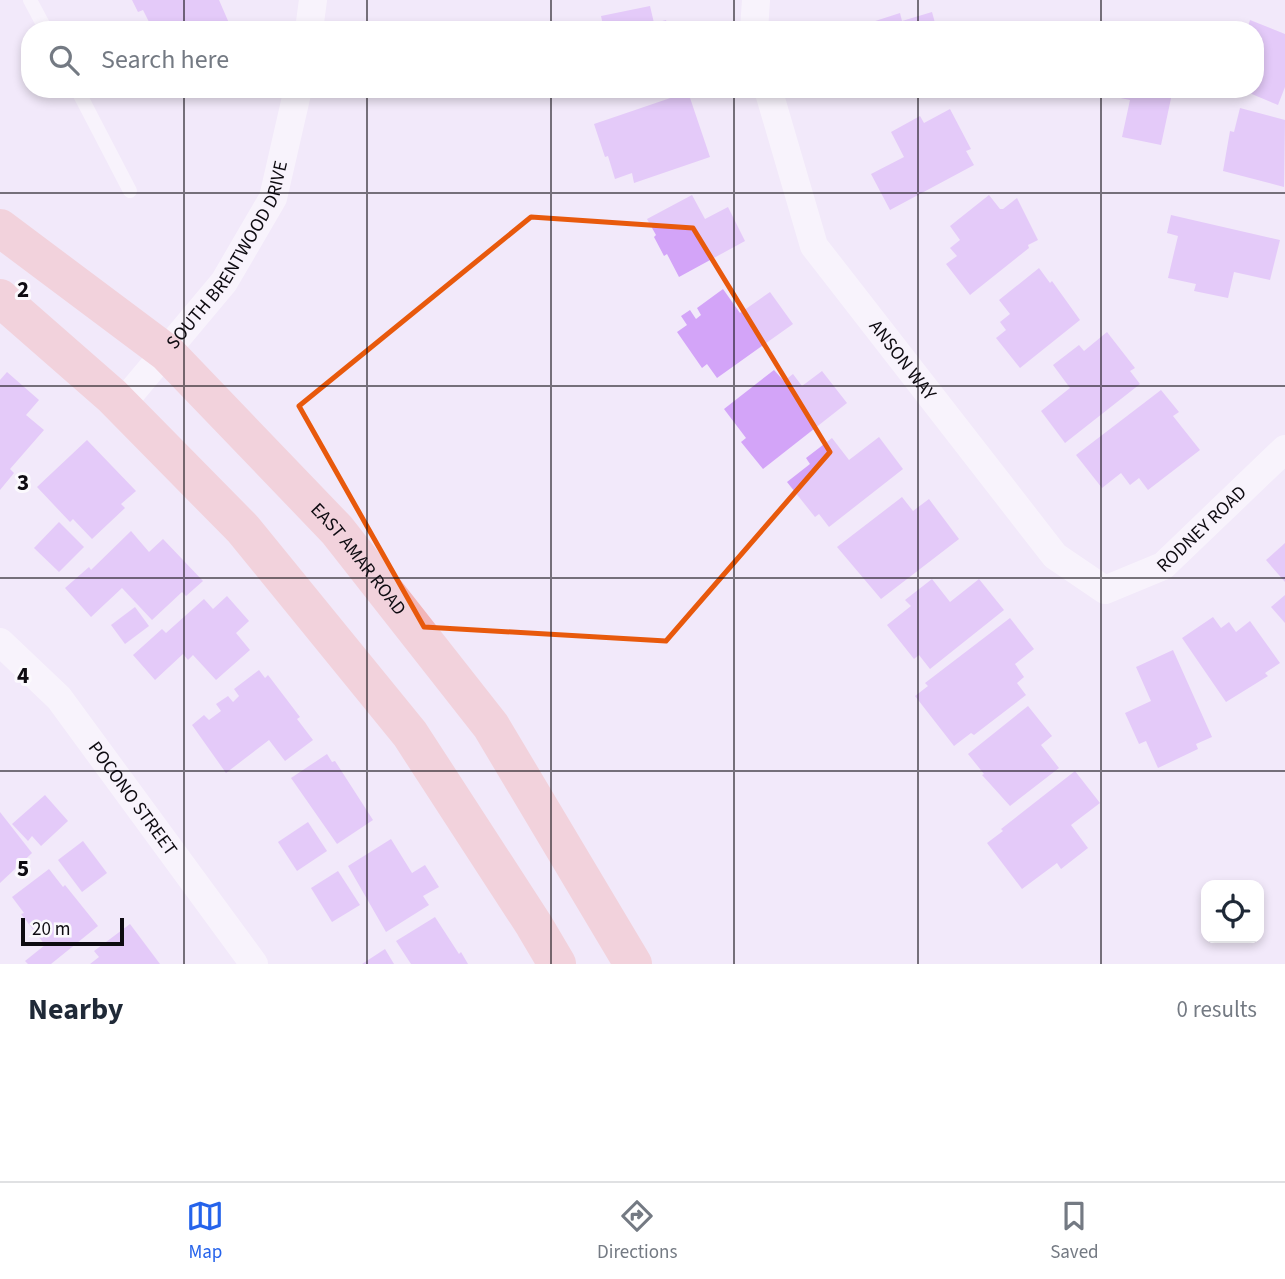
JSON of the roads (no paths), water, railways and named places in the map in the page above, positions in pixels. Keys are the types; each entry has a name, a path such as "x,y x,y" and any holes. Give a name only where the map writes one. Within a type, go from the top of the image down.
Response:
{"main road":[{"name":"EAST AMAR ROAD","path":"0,228 167,353 337,530 491,726 633,964"},
{"path":"0,298 121,405 243,529 410,734 557,964"}],"street":[{"path":"310,21 313,0"},
{"path":"755,21 756,0"},
{"name":"SOUTH BRENTWOOD DRIVE","path":"121,405 167,353 223,282 273,198 296,98"},
{"name":"ANSON WAY","path":"771,98 814,246 1055,556 1105,590"},
{"name":"RODNEY ROAD","path":"1105,590 1163,566 1285,449"},
{"name":"POCONO STREET","path":"0,642 59,698 254,964"}],"lane":[{"path":"30,0 41,21"},
{"path":"82,98 130,191"}]}
